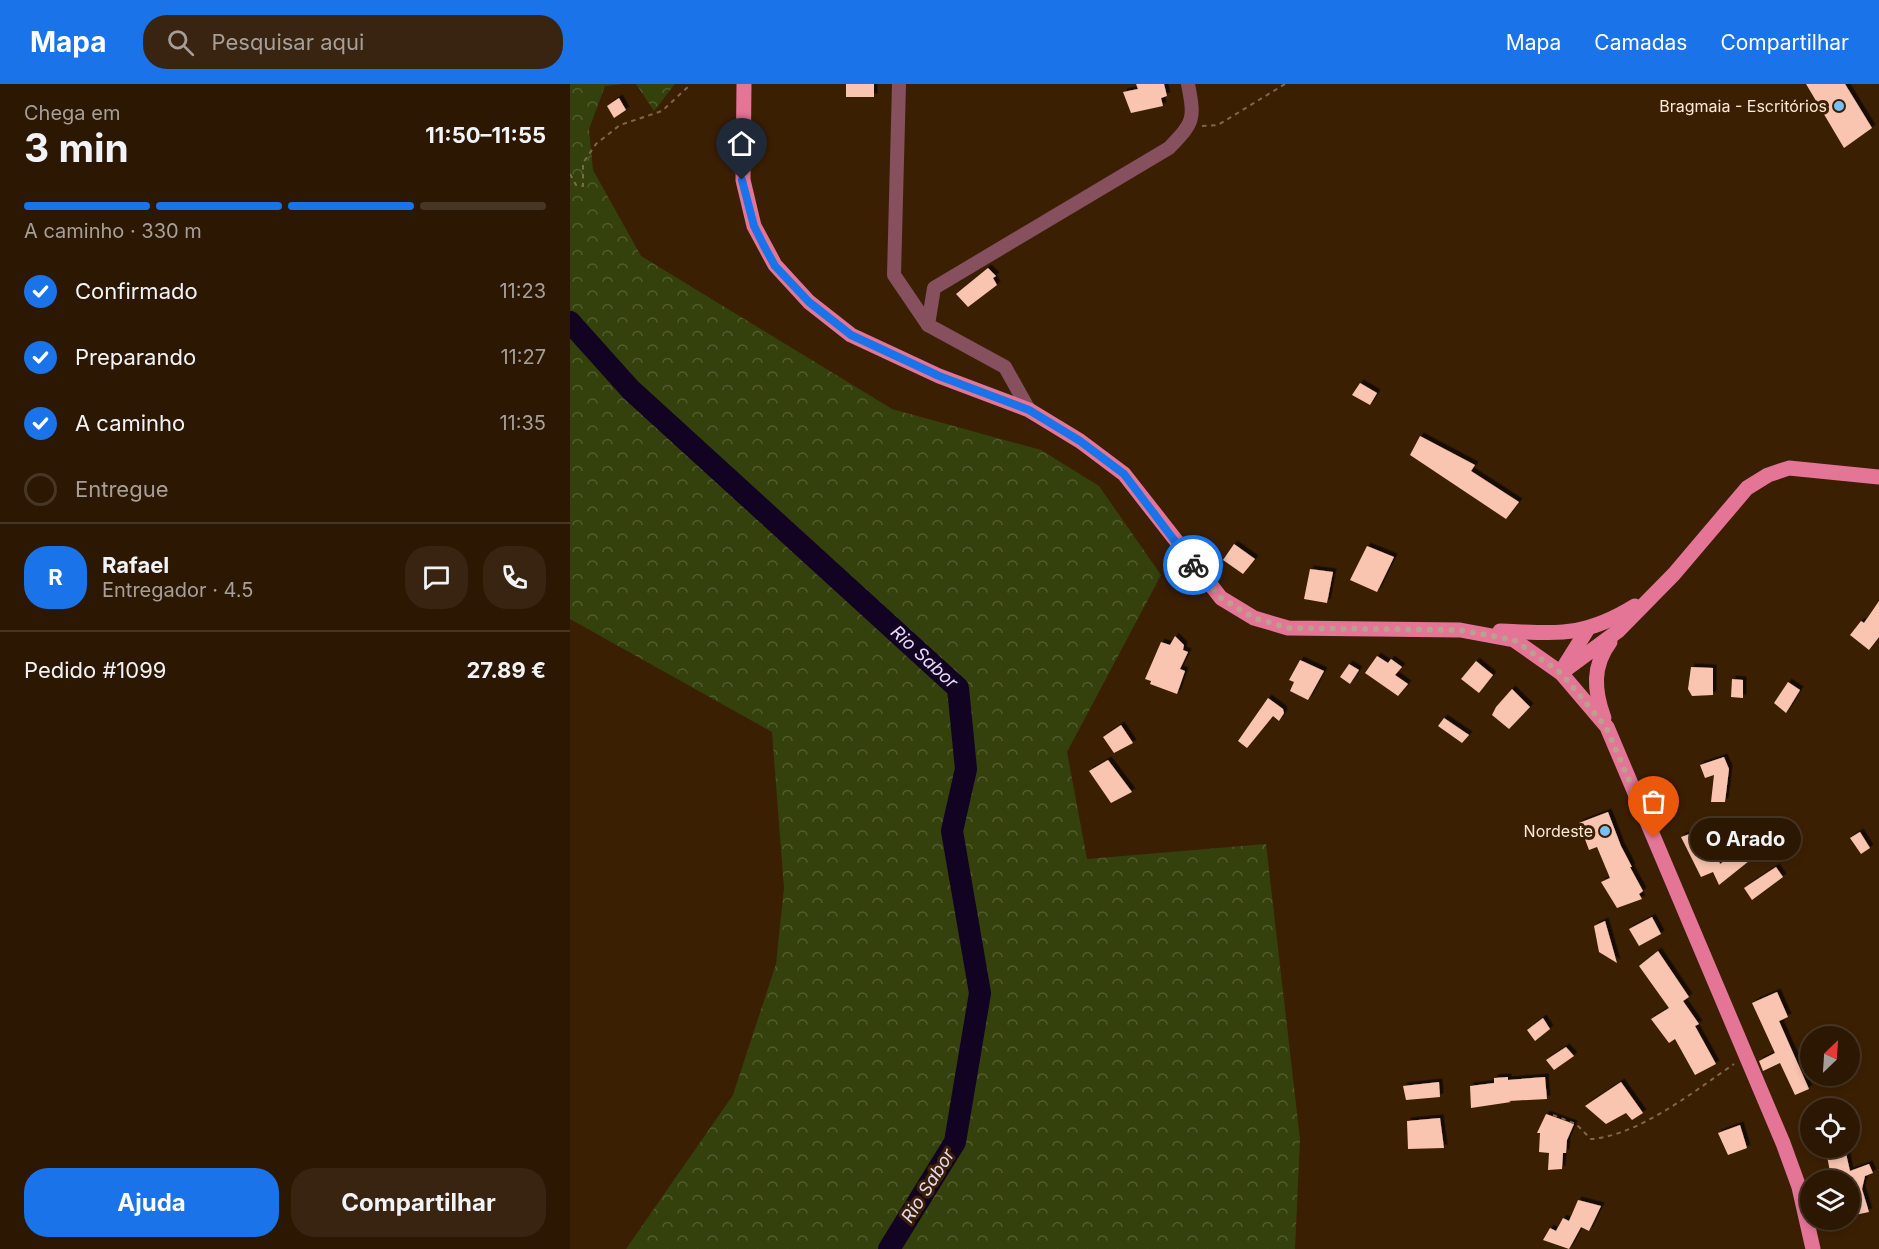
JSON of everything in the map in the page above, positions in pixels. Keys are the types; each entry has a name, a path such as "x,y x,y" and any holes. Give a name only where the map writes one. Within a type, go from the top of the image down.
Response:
{"main road":[{"path":"744,84 742,180 754,226 775,266 809,302 851,335 939,376 1029,410 1080,441 1124,474 1221,598 1254,618 1288,628 1571,633 1587,630 1629,609 1664,585"},
{"path":"1813,1249 1799,1187 1746,1056 1606,727 1598,703 1596,669 1601,654 1618,632 1664,585 1747,488 1768,475 1789,468 1879,477"},
{"path":"1460,630 1514,640 1561,673 1606,727"},
{"path":"1561,673 1587,630"},
{"path":"1561,673 1618,632"}],"street":[{"path":"899,84 894,275 928,325 1005,367 1029,410"},
{"path":"928,325 934,288 1169,148 1190,126 1192,108 1188,84"}],"path":[{"path":"570,174 576,185 583,186 583,163 596,144 620,125 662,111 691,84"},
{"path":"1190,126 1218,125 1285,84"},
{"path":"1553,1115 1576,1124 1591,1140 1607,1138 1665,1111 1746,1056"}],"green space":[{"path":"570,84 624,84 605,86 589,129 593,170 641,256 892,409 1041,450 1099,486 1161,575 1067,752 1087,859 1266,844 1300,1139 1295,1249 626,1249 733,1095 776,964 784,888 772,732 570,619"},
{"path":"636,84 675,84 654,111"}],"building":[{"path":"846,84 874,84 874,97 846,97"},
{"path":"1136,84 1164,84 1167,96 1161,98 1163,106 1131,113 1123,92 1138,89"},
{"name":"Bragmaia - Escritórios","path":"1806,84 1845,84 1872,128 1844,148"},
{"path":"619,98 626,110 614,118 607,106"},
{"path":"988,268 996,276 993,278 997,285 968,307 956,294"},
{"path":"1360,383 1377,393 1370,405 1352,395"},
{"path":"1420,436 1475,465 1471,471 1519,502 1506,519 1410,455"},
{"path":"1234,544 1255,559 1243,574 1223,560"},
{"path":"1367,546 1394,557 1377,592 1350,580"},
{"path":"1310,569 1333,572 1327,603 1304,599"},
{"path":"1879,601 1879,637 1869,650 1850,635 1861,621 1864,623"},
{"path":"1175,636 1184,645 1183,650 1188,652 1180,669 1185,671 1177,694 1150,684 1151,681 1145,679 1161,642 1170,645"},
{"path":"1377,656 1388,663 1391,659 1402,667 1395,675 1408,684 1398,696 1365,673"},
{"path":"1300,660 1324,671 1308,700 1290,691 1294,682 1289,680"},
{"path":"1476,661 1493,675 1479,693 1461,679"},
{"path":"1349,664 1359,670 1350,684 1340,677"},
{"path":"1691,667 1713,668 1713,695 1692,696 1688,689"},
{"path":"1732,679 1743,680 1743,698 1731,697"},
{"path":"1788,682 1800,690 1786,713 1774,703"},
{"path":"1512,689 1530,707 1509,729 1492,715"},
{"path":"1268,698 1283,709 1284,713 1279,721 1273,716 1247,748 1238,741"},
{"path":"1444,718 1469,735 1462,743 1438,726"},
{"path":"1121,725 1133,743 1114,753 1103,737"},
{"path":"1724,757 1729,769 1725,802 1711,802 1714,775 1705,778 1700,765"},
{"path":"1108,760 1132,792 1111,803 1089,771"},
{"path":"1608,812 1632,867 1630,867 1643,891 1639,894 1642,899 1617,908 1601,882 1610,878 1597,847 1589,850 1579,823"},
{"path":"1707,828 1720,864 1743,848 1749,861 1719,885 1713,872 1701,877 1681,837"},
{"path":"1860,832 1870,848 1861,854 1850,838"},
{"path":"1776,867 1783,877 1752,900 1744,888"},
{"path":"1652,917 1661,934 1639,946 1629,929"},
{"path":"1605,921 1617,963 1599,952 1594,926"},
{"path":"1658,951 1689,997 1683,1001 1699,1024 1695,1026 1716,1064 1695,1075 1675,1039 1669,1043 1651,1019 1669,1008 1639,966"},
{"path":"1777,992 1788,1017 1779,1021 1800,1069 1800,1086 1808,1086 1809,1089 1795,1095 1780,1063 1763,1071 1759,1061 1775,1053 1752,1003"},
{"path":"1543,1018 1550,1029 1535,1041 1527,1030"},
{"path":"1566,1047 1574,1056 1554,1070 1546,1060"},
{"path":"1508,1077 1508,1080 1545,1077 1547,1099 1509,1101 1511,1102 1471,1108 1470,1086 1494,1083 1494,1078"},
{"path":"1439,1082 1440,1097 1406,1100 1403,1086"},
{"path":"1621,1082 1643,1113 1632,1120 1626,1113 1606,1124 1585,1106"},
{"path":"1546,1114 1574,1124 1567,1140 1566,1153 1563,1153 1562,1169 1548,1170 1549,1153 1539,1152 1540,1133 1537,1133"},
{"path":"1440,1118 1444,1148 1408,1149 1407,1121"},
{"path":"1740,1125 1747,1148 1728,1155 1718,1133"},
{"path":"1827,1158 1847,1158 1850,1170 1830,1170"},
{"path":"1869,1164 1873,1173 1865,1176 1862,1189 1869,1212 1860,1214 1860,1170 1853,1170"},
{"path":"1578,1200 1601,1206 1589,1231 1581,1227 1569,1249 1543,1240 1550,1228 1556,1231 1563,1218 1569,1221"}],"waterway":[{"name":"Rio Sabor","path":"570,322 631,390 958,688 966,769 952,831 980,993 955,1142 889,1249"}],"way so far":[{"path":"1193,565 1221,598 1254,618 1288,628 1460,630 1514,640 1561,673 1606,727 1639,798 1654,838"}],"place":[{"name":"Bragmaia - Escritórios","path":"1839,106"},
{"name":"Nordeste","path":"1605,831"},
{"name":"O Arado","path":"1654,838"}],"route":[{"path":"742,180 754,226 764,246 775,266 809,302 851,335 939,376 1029,410 1080,441 1124,474 1193,565"}]}
